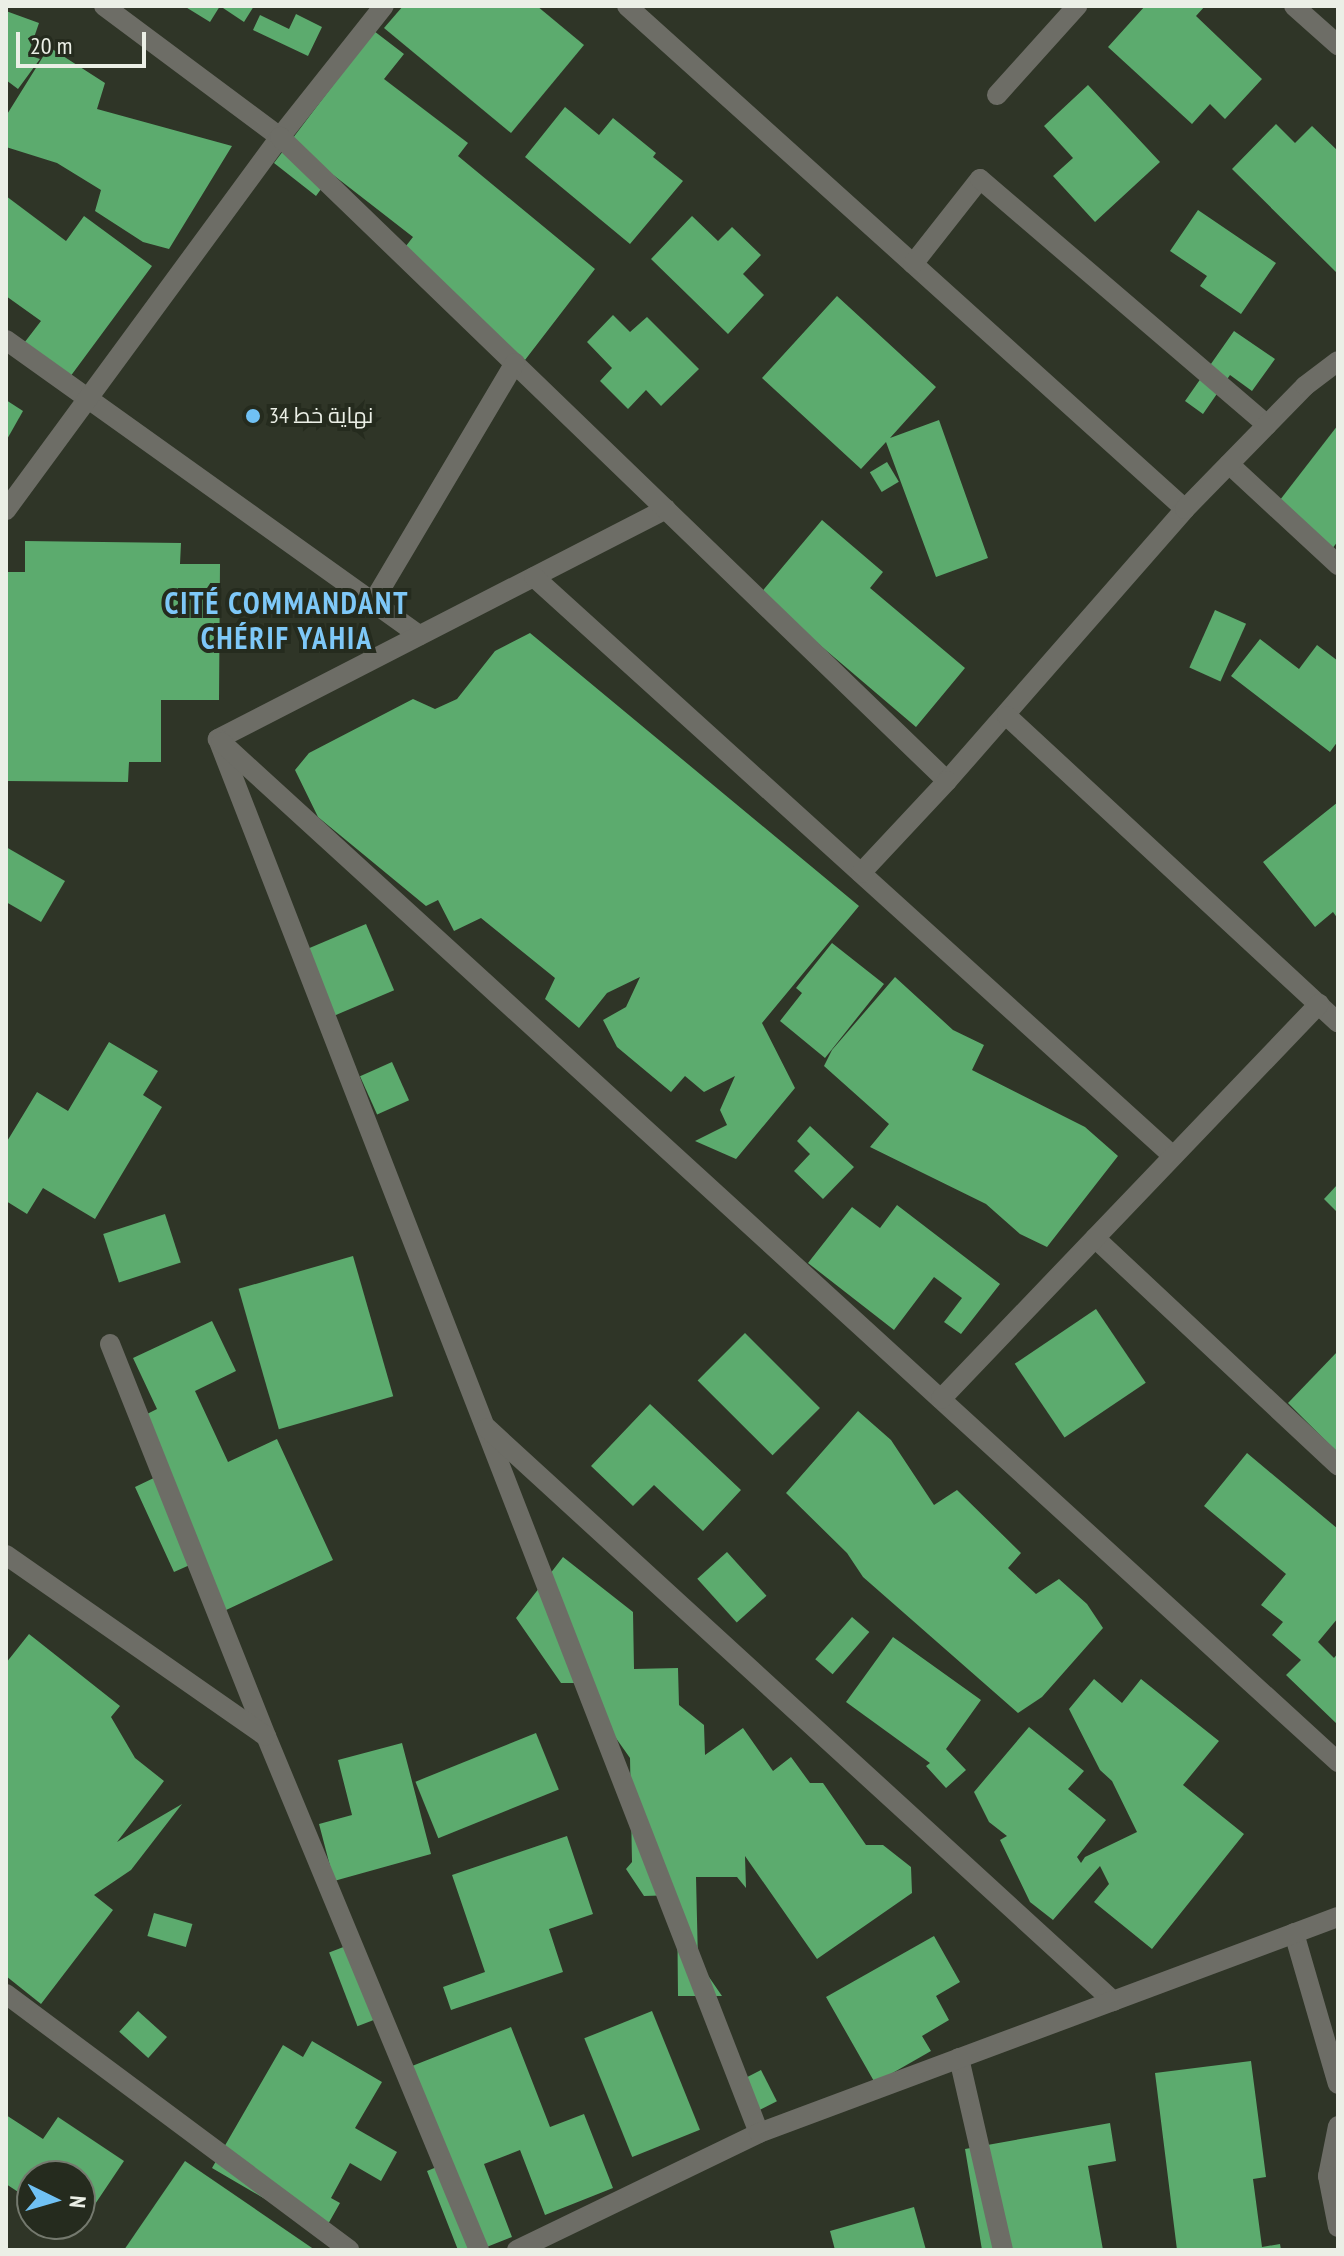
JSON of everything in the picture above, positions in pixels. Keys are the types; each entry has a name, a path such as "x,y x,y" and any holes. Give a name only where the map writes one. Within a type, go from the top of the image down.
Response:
{"street":[{"path":"104,6 280,137 947,781"},
{"path":"6,510 280,137 384,6"},
{"path":"627,6 1185,509"},
{"path":"997,95 1077,6"},
{"path":"1294,6 1338,45"},
{"path":"913,264 980,179 1267,425"},
{"path":"6,340 419,635"},
{"path":"861,873 1007,716 1185,509 1305,386 1338,361"},
{"path":"373,602 515,363"},
{"path":"1229,464 1338,565"},
{"path":"218,739 666,509"},
{"path":"534,577 1173,1156"},
{"path":"1007,716 1338,1022"},
{"path":"218,739 1338,1762"},
{"path":"218,739 759,2133"},
{"path":"941,1399 1319,1004"},
{"path":"1095,1238 1338,1465"},
{"path":"110,1344 266,1736 479,2250"},
{"path":"484,1425 1113,2001"},
{"path":"6,1555 266,1736"},
{"path":"517,2250 759,2133 1338,1917"},
{"path":"1294,1933 1338,2084"},
{"path":"6,1994 349,2250"},
{"path":"959,2058 1003,2250"},
{"path":"1338,2126 1328,2176 1338,2227"}],"building":[{"path":"184,6 220,6 210,22"},
{"path":"220,6 254,6 244,22"},
{"path":"403,6 537,6 584,45 511,133 384,28"},
{"path":"1145,6 1205,6 1196,16 1262,79 1225,119 1210,104 1192,124 1108,47"},
{"path":"6,11 39,23 28,55 40,59 18,89 6,80"},
{"path":"296,14 322,27 308,56 253,30 260,15 289,29"},
{"path":"374,31 404,54 384,79 468,143 458,156 595,269 525,360 395,260 413,237 332,174 316,196 274,163"},
{"path":"49,47 105,83 97,109 232,146 169,249 143,242 95,211 101,190 57,163 6,147 6,116"},
{"path":"1088,85 1160,162 1095,222 1053,176 1073,158 1044,126"},
{"path":"565,107 599,135 613,118 656,153 653,157 683,181 630,244 525,157"},
{"path":"1276,124 1295,143 1312,126 1338,151 1338,274 1232,169"},
{"path":"6,196 66,241 84,216 152,266 67,381 21,347 41,321 6,296"},
{"path":"1198,210 1276,263 1241,314 1200,286 1207,276 1170,251"},
{"path":"692,216 718,241 732,227 761,255 743,274 764,295 728,334 651,259"},
{"path":"837,296 936,387 890,438 939,420 988,558 936,577 886,442 861,469 762,378"},
{"path":"613,315 630,332 647,317 699,369 661,406 646,390 628,409 600,381 612,368 587,342"},
{"path":"1234,331 1275,359 1252,391 1230,375 1203,414 1185,401"},
{"path":"6,400 23,411 6,441"},
{"path":"1338,425 1338,541 1329,553 1273,509"},
{"path":"887,462 899,482 882,492 870,472"},
{"path":"822,520 883,572 870,588 965,668 916,727 760,594"},
{"path":"25,541 181,543 180,564 220,564 219,700 161,700 161,762 129,762 128,782 6,781 7,572 25,572"},
{"path":"1215,610 1246,624 1220,681 1189,668"},
{"path":"530,633 859,906 762,1023 795,1088 736,1159 695,1141 727,1125 720,1110 735,1076 704,1092 685,1076 671,1092 617,1047 603,1020 626,1007 640,977 607,993 579,1028 545,999 555,978 481,918 454,931 438,900 426,906 318,817 295,770 309,753 413,699 435,709 457,699 495,651"},
{"path":"1260,639 1299,669 1317,645 1338,661 1338,741 1330,752 1231,676"},
{"path":"1338,802 1338,919 1333,912 1315,927 1263,862"},
{"path":"6,847 65,881 41,922 6,902"},
{"path":"366,924 394,990 331,1017 302,951"},
{"path":"832,943 884,984 825,1058 780,1021 802,993 796,988"},
{"path":"895,977 953,1030 984,1045 972,1070 1085,1127 1118,1156 1047,1247 1020,1234 986,1204 870,1147 889,1124 824,1066 832,1050"},
{"path":"109,1042 158,1071 143,1095 162,1107 95,1219 43,1188 27,1214 6,1201 6,1143 37,1092 68,1111"},
{"path":"392,1062 409,1100 377,1115 360,1076"},
{"path":"810,1126 854,1167 823,1199 794,1171 810,1154 797,1141"},
{"path":"1338,1184 1338,1213 1324,1199"},
{"path":"897,1205 1000,1284 961,1334 944,1322 962,1298 934,1277 894,1330 808,1263 852,1207 880,1228"},
{"path":"165,1214 181,1263 119,1283 103,1234"},
{"path":"353,1256 393,1396 279,1429 239,1289"},
{"path":"1096,1309 1146,1383 1065,1438 1015,1364"},
{"path":"212,1321 236,1371 195,1391 228,1462 277,1439 333,1560 224,1611 201,1560 174,1572 135,1487 160,1475 135,1420 157,1409 133,1358"},
{"path":"745,1333 820,1408 773,1455 698,1380"},
{"path":"1338,1351 1338,1453 1288,1403"},
{"path":"650,1404 741,1490 703,1531 654,1485 633,1506 591,1466"},
{"path":"858,1411 891,1440 934,1505 957,1490 1021,1553 1008,1568 1036,1594 1059,1579 1087,1604 1103,1628 1042,1697 1018,1713 863,1577 847,1553 786,1493"},
{"path":"1247,1453 1338,1529 1338,1618 1318,1642 1334,1658 1338,1653 1337,1724 1286,1675 1301,1660 1272,1635 1283,1622 1261,1605 1286,1574 1204,1506"},
{"path":"727,1552 766,1596 737,1623 697,1579"},
{"path":"563,1557 633,1612 634,1669 678,1668 679,1705 704,1725 705,1755 743,1728 773,1771 791,1757 810,1783 823,1783 866,1845 883,1845 911,1867 912,1893 817,1959 745,1856 746,1888 737,1877 696,1877 698,1961 722,1996 678,1996 677,1895 644,1896 626,1869 632,1862 630,1758 577,1683 561,1683 516,1618"},
{"path":"852,1617 869,1632 833,1674 815,1659"},
{"path":"29,1634 120,1706 111,1717 135,1758 164,1781 117,1842 182,1804 131,1870 94,1895 113,1910 41,2004 6,1976 6,1663"},
{"path":"893,1637 981,1700 946,1749 966,1770 946,1788 926,1766 930,1763 846,1702"},
{"path":"1094,1679 1122,1703 1141,1679 1219,1741 1183,1785 1244,1834 1152,1949 1094,1902 1109,1884 1100,1866 1053,1920 1030,1902 1000,1840 1007,1836 989,1822 974,1792 1029,1727 1084,1771 1068,1789 1106,1820 1077,1857 1081,1863 1085,1857 1137,1832 1112,1781 1100,1770 1069,1709"},
{"path":"536,1733 559,1790 438,1838 415,1782"},
{"path":"402,1743 431,1854 334,1881 319,1824 352,1815 338,1760"},
{"path":"567,1836 593,1914 549,1929 563,1972 451,2010 443,1987 485,1972 452,1875"},
{"path":"154,1913 192,1924 186,1947 147,1936"},
{"path":"934,1936 960,1982 936,1996 949,2020 922,2036 931,2051 875,2083 826,1997"},
{"path":"359,1941 387,2015 357,2026 329,1952"},
{"path":"138,2011 167,2037 148,2058 119,2032"},
{"path":"652,2011 700,2130 632,2157 584,2038"},
{"path":"511,2027 550,2127 584,2114 613,2188 545,2215 520,2150 484,2164 512,2237 479,2250 458,2250 427,2171 444,2164 407,2068"},
{"path":"312,2041 382,2082 355,2128 397,2152 381,2181 350,2163 331,2198 340,2203 323,2233 212,2168 283,2045 303,2057"},
{"path":"1251,2061 1266,2177 1253,2179 1262,2247 1280,2244 1281,2250 1177,2250 1155,2073"},
{"path":"761,2070 777,2101 747,2117 731,2085"},
{"path":"6,2115 43,2139 58,2117 124,2161 96,2203 96,2160 16,2160 16,2191 6,2184"},
{"path":"1110,2123 1116,2161 1088,2166 1103,2250 982,2250 965,2149"},
{"path":"185,2161 315,2250 124,2250"},
{"path":"914,2207 926,2250 835,2250 830,2231"}],"place":[{"name":"نهاية خط 34","path":"253,416"}],"district":[{"name":"CITÉ COMMANDANT CHÉRIF YAHIA","path":"287,620"}]}
